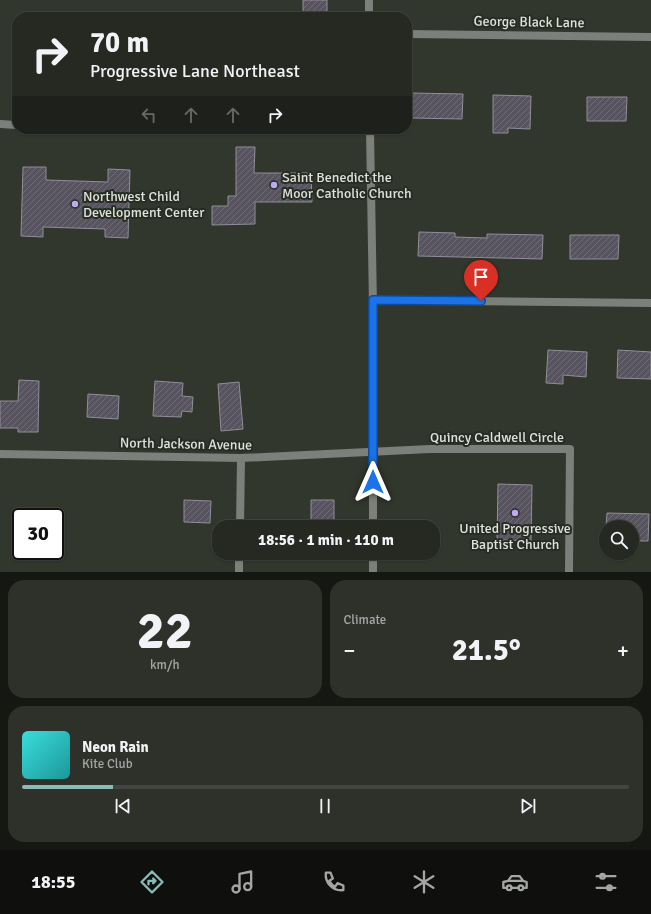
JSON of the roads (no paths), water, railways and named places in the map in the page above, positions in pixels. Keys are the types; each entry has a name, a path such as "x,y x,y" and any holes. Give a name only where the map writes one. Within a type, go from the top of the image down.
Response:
{"street":[{"path":"369,0 369,12"},
{"name":"George Black Lane","path":"412,34 651,36"},
{"path":"0,124 12,125"},
{"path":"370,134 373,300 373,520"},
{"path":"373,300 651,303"},
{"name":"Quincy Caldwell Circle","path":"373,452 430,449 570,449 569,572"},
{"name":"North Jackson Avenue","path":"0,454 241,458 373,452"},
{"path":"240,520 241,458"},
{"path":"239,560 239,572"},
{"path":"373,560 373,572"}],"place":[{"name":"Saint Benedict the Moor Catholic Church","path":"274,185"},
{"name":"Northwest Child Development Center","path":"75,204"},
{"name":"United Progressive Baptist Church","path":"515,513"}]}
